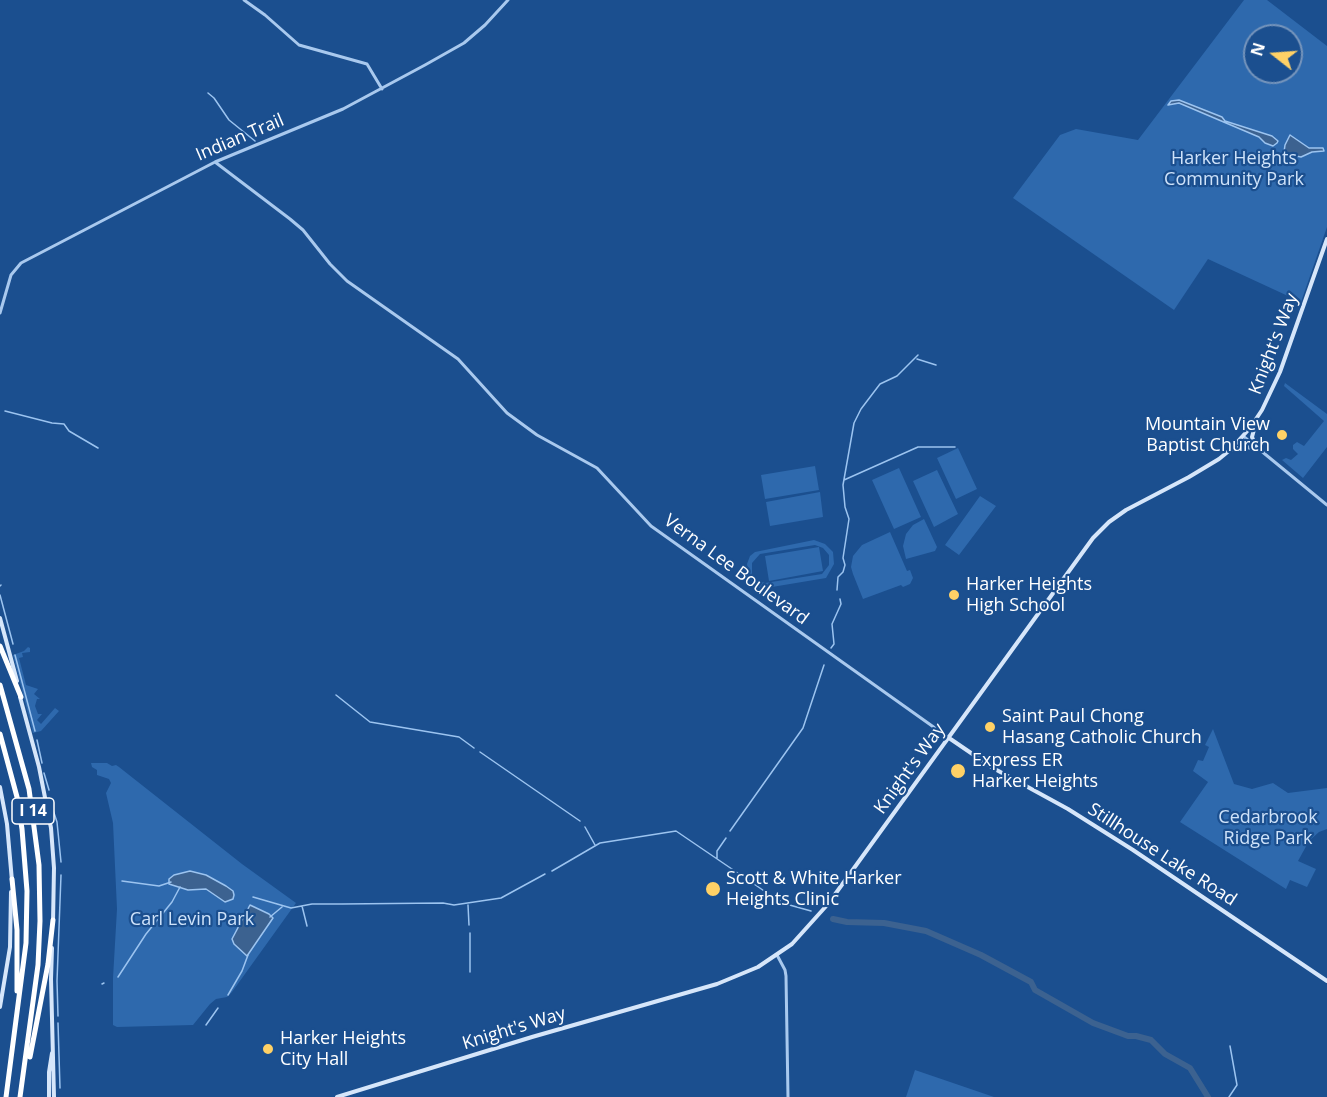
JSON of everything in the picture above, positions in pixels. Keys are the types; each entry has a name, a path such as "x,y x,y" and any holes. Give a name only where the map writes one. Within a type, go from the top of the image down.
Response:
{"highway":[{"path":"0,646 21,697"},
{"name":"I 14","path":"0,686 28,789 39,865 38,965 20,1097"},
{"name":"I 14","path":"0,734 17,797 27,891 26,943 6,1097"},
{"path":"12,879 18,979 12,1035 14,1043"},
{"path":"23,1081 46,975 53,920"}],"main road":[{"name":"Knight's Way","path":"337,1097 717,984 752,970 777,955 801,936 824,909 1073,564 1102,529 1125,510 1195,474 1230,450 1257,418 1280,372 1327,238"},
{"path":"1230,450 1257,447 1252,434 1257,418"},
{"path":"0,618 39,769 51,828 54,868 51,979 54,1097"},
{"name":"Stillhouse Lake Road","path":"949,738 993,768 1068,809 1133,850 1327,981"},
{"path":"0,787 7,824 12,879 10,947 0,1007"},
{"path":"50,1097 49,1072 53,1047"}],"street":[{"path":"244,0 299,45 367,64 382,89"},
{"name":"Indian Trail","path":"0,313 11,275 21,263 215,162 333,113 382,89 464,43 485,25 508,0"},
{"name":"Verna Lee Boulevard","path":"215,162 303,230 347,281 458,359 507,413 537,435 597,468 651,526 949,738"},
{"path":"1243,436 1327,505"},
{"path":"777,955 786,976 788,1097"}],"green space":[{"name":"Harker Heights Community Park","path":"1244,0 1267,0 1298,24 1243,24 1243,84 1303,84 1303,28 1327,46 1327,227 1301,302 1208,259 1174,310 1013,198 1060,135 1076,129 1138,140"},
{"path":"1285,383 1327,414 1327,447 1303,478 1282,460 1286,458 1291,460 1298,454 1293,449 1293,445 1297,442 1304,446 1324,421 1284,386"},
{"path":"958,448 977,489 956,499 937,458"},
{"path":"815,466 819,490 765,499 761,475"},
{"path":"899,468 921,517 894,529 872,480"},
{"path":"937,470 958,514 934,527 913,481"},
{"path":"820,492 823,517 770,526 766,502"},
{"path":"980,496 996,506 959,555 945,545"},
{"path":"924,519 937,547 935,551 906,559 903,546 906,534 913,525"},
{"path":"890,532 907,571 910,570 913,578 910,584 903,587 901,585 863,599 851,567 853,556 862,545"},
{"path":"814,540 825,544 833,552 834,564 826,578 760,589 749,578 747,564 750,556 755,552","holes":["815,545 823,548 829,555 829,565 822,574 765,583 752,575 752,563 760,554"]},
{"path":"819,547 823,571 769,581 765,556"},
{"path":"28,647 30,652 22,653 23,657 19,658 26,685 38,689 34,694 40,699 37,699 35,706 38,714 42,714 37,720 41,724 55,708 59,711 41,731 33,733 13,655"},
{"name":"Cedarbrook Ridge Park","path":"1213,729 1234,784 1252,789 1273,783 1288,793 1327,788 1327,829 1319,832 1309,841 1298,861 1316,869 1307,887 1290,880 1286,889 1180,822 1208,782 1193,771 1198,760 1203,761 1209,747 1205,745"},
{"name":"Carl Levin Park","path":"91,763 107,763 119,767 242,864 296,903 232,992 227,997 216,999 210,1004 193,1025 117,1027 113,1025 117,909 113,823 106,793 111,783 109,779 97,775 97,770 92,767"},
{"path":"915,1070 994,1097 906,1097"}],"shaded area":[{"path":"1179,100 1222,117 1225,121 1272,136 1278,141 1273,146 1265,143 1259,137 1179,103 1168,105 1171,101"},
{"path":"1290,135 1309,148 1323,148 1324,151 1312,152 1301,157 1286,154 1285,145"},
{"path":"190,871 206,875 226,886 233,891 233,899 225,902 206,889 188,890 169,884 169,879 174,875"},
{"path":"250,905 273,918 247,956 234,944 232,939"}],"waterway":[{"path":"208,93 229,120 255,141"},
{"path":"837,590 838,577 845,565 843,558 849,519 845,507 843,485 854,423 861,409 880,384 897,376 918,355"},
{"path":"917,359 936,365"},
{"path":"5,411 64,424 69,431 98,448"},
{"path":"844,480 918,447 955,447"},
{"path":"0,595 13,644"},
{"path":"831,648 834,644 832,624 841,604 840,599"},
{"path":"15,655 35,731"},
{"path":"730,831 803,728 824,665"},
{"path":"336,695 370,722 459,737 474,748"},
{"path":"37,740 42,763"},
{"path":"480,752 580,821"},
{"path":"44,773 49,790"},
{"path":"52,807 57,822 61,862"},
{"path":"585,827 595,845"},
{"path":"552,871 600,843 676,831 776,899 811,911"},
{"path":"717,858 717,851 726,838"},
{"path":"253,897 291,908 312,904 443,903 454,905 501,898 545,874"},
{"path":"58,1016 61,875"},
{"path":"122,881 159,886 171,882"},
{"path":"118,977 146,934 172,902 180,887"},
{"path":"468,905 469,925"},
{"path":"302,906 307,926"},
{"path":"270,917 282,907"},
{"path":"833,919 847,922 884,923 926,931 981,955 1031,982 1035,990 1093,1023 1128,1036 1151,1040 1165,1054 1190,1068 1208,1097"},
{"path":"470,933 470,972"},
{"path":"228,995 248,955"},
{"path":"206,1025 218,1008"},
{"path":"58,1023 60,1088"},
{"path":"1229,1097 1237,1085 1230,1046"}],"place":[{"name":"Mountain View Baptist Church","path":"1282,435"},
{"name":"Harker Heights High School","path":"954,595"},
{"name":"Saint Paul Chong Hasang Catholic Church","path":"990,727"},
{"name":"Express ER Harker Heights","path":"958,771"},
{"name":"Scott & White Harker Heights Clinic","path":"713,889"},
{"name":"Harker Heights City Hall","path":"268,1049"}]}
